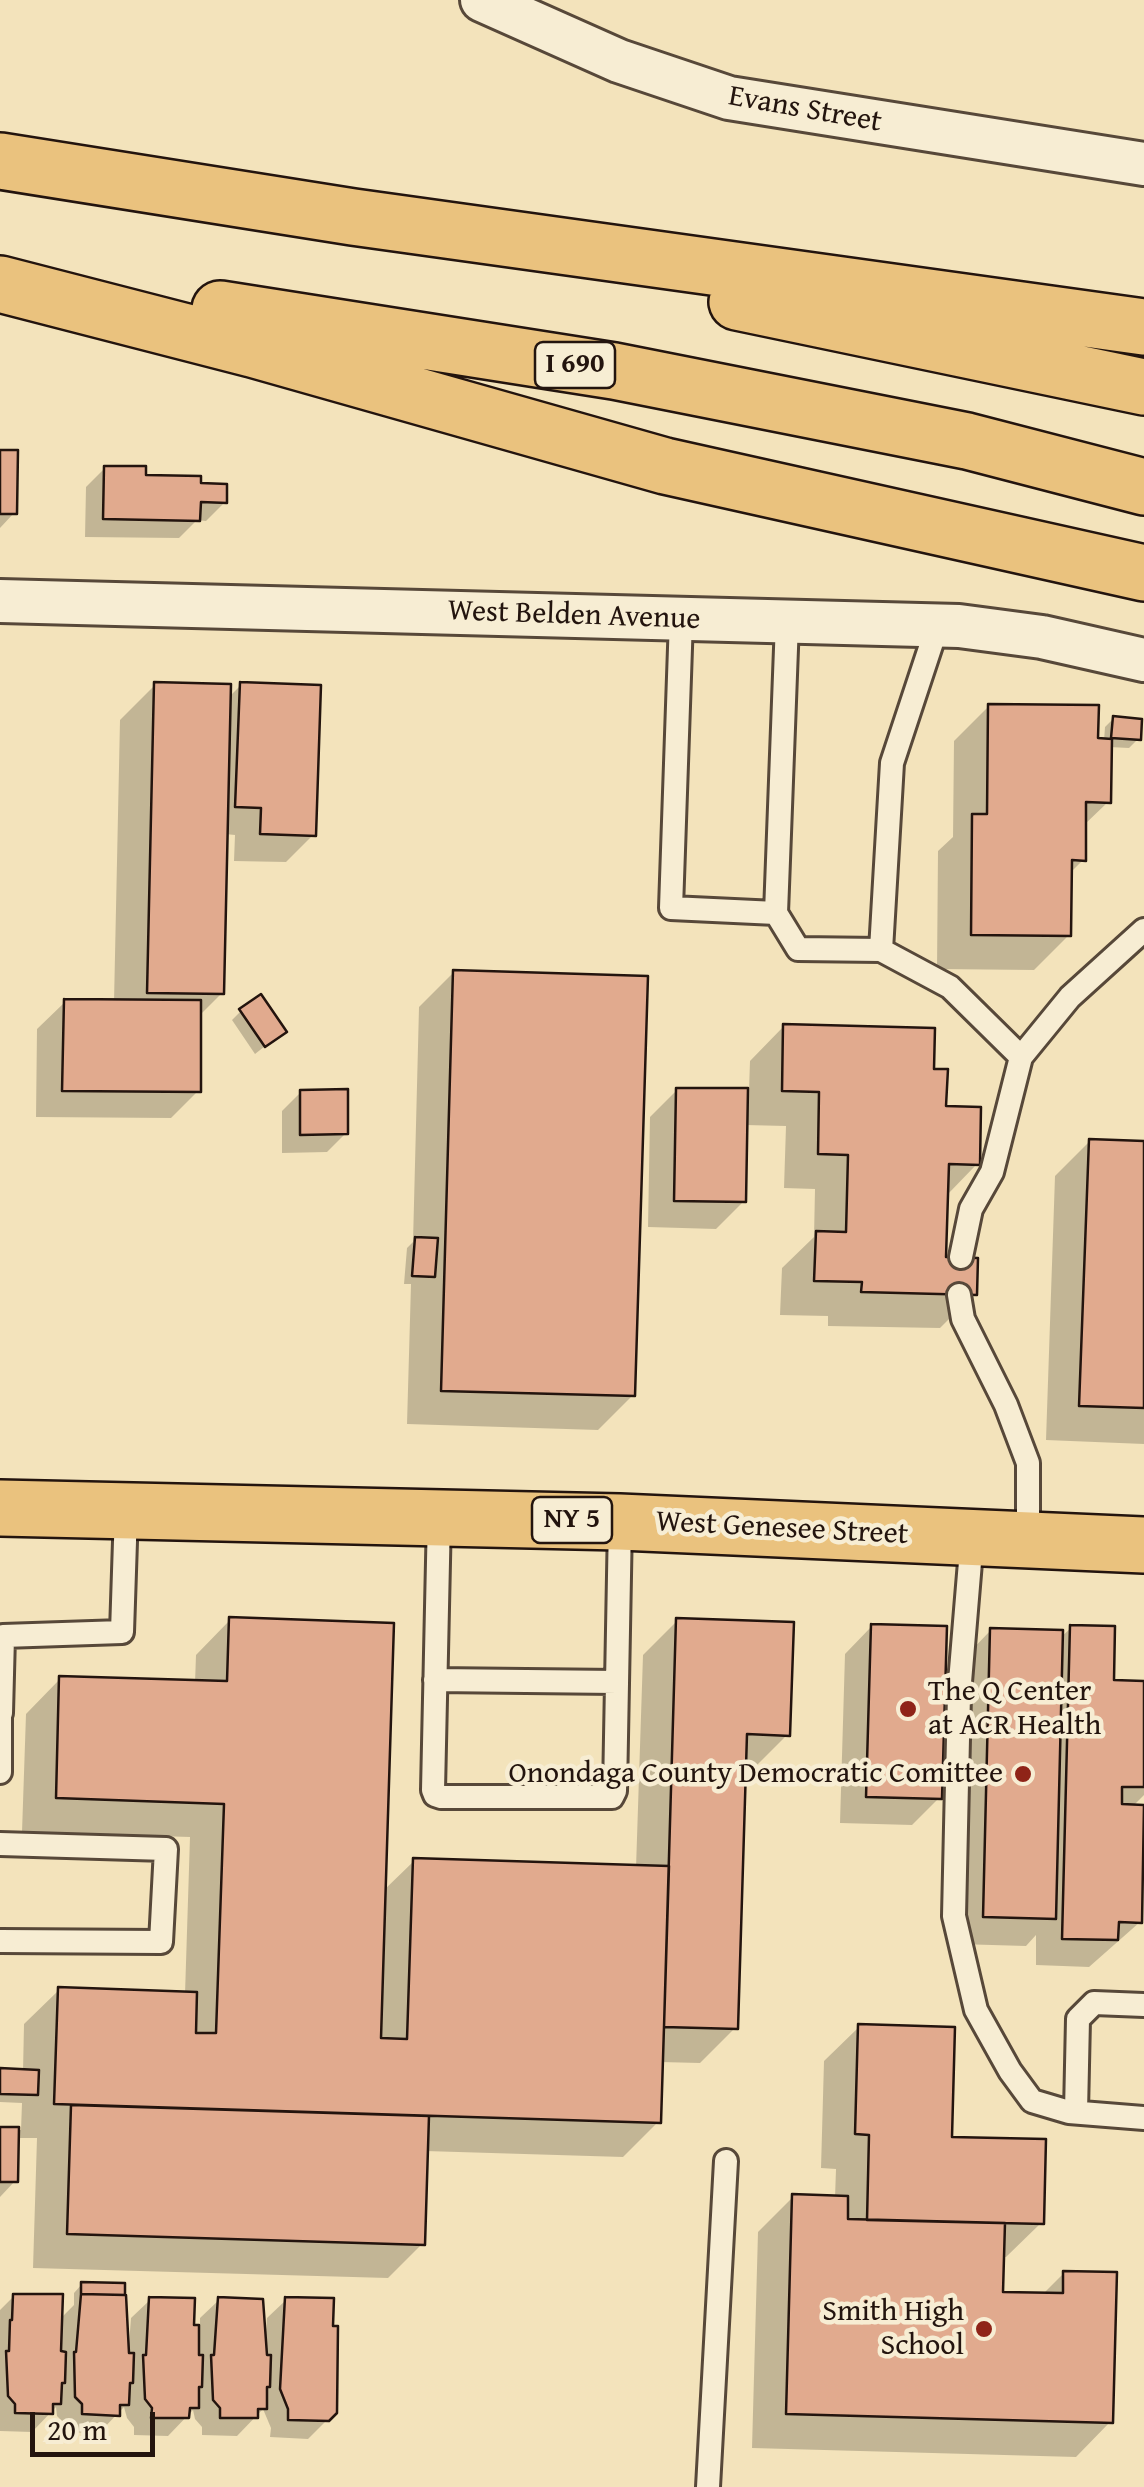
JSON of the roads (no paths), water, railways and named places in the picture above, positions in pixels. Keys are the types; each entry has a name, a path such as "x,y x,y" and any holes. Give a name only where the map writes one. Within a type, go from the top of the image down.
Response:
{"main road":[{"path":"0,161 353,218 1144,328"},
{"path":"353,218 1144,387"},
{"name":"I 690","path":"0,274 614,372 967,441 1144,487"},
{"path":"0,284 252,349 665,466 1144,573"},
{"path":"1085,561 1144,591"},
{"name":"West Genesee Street","path":"0,1508 439,1516 1144,1545"}],"street":[{"name":"Evans Street","path":"482,0 620,61 729,98 1144,164"},
{"name":"West Belden Avenue","path":"0,601 959,626 1042,637 1144,660"}],"lane":[{"path":"681,618 671,908 776,912"},
{"path":"787,622 776,912 798,949 881,950 950,987 1022,1058"},
{"path":"881,950 892,764 937,627"},
{"path":"961,1257 970,1209 992,1172 1022,1058 1070,997 1144,930"},
{"path":"959,1295 963,1318 1006,1405 1028,1464 1028,1540"},
{"path":"0,1772 2,1636 122,1632 126,1511"},
{"path":"439,1516 432,1790 441,1798 612,1798 620,1522"},
{"path":"972,1538 959,1694 954,1916 976,2010 1010,2071 1032,2101 1076,2112 1144,2118"},
{"path":"435,1680 618,1682"},
{"path":"0,1844 166,1849 161,1942 0,1941"},
{"path":"1076,2112 1078,2019 1094,2002 1144,2005"},
{"path":"708,2487 726,2161"}],"place":[{"name":"The Q Center at ACR Health","path":"908,1709"},
{"name":"Onondaga County Democratic Comittee","path":"1023,1774"},
{"name":"Smith High School","path":"984,2329"}]}
